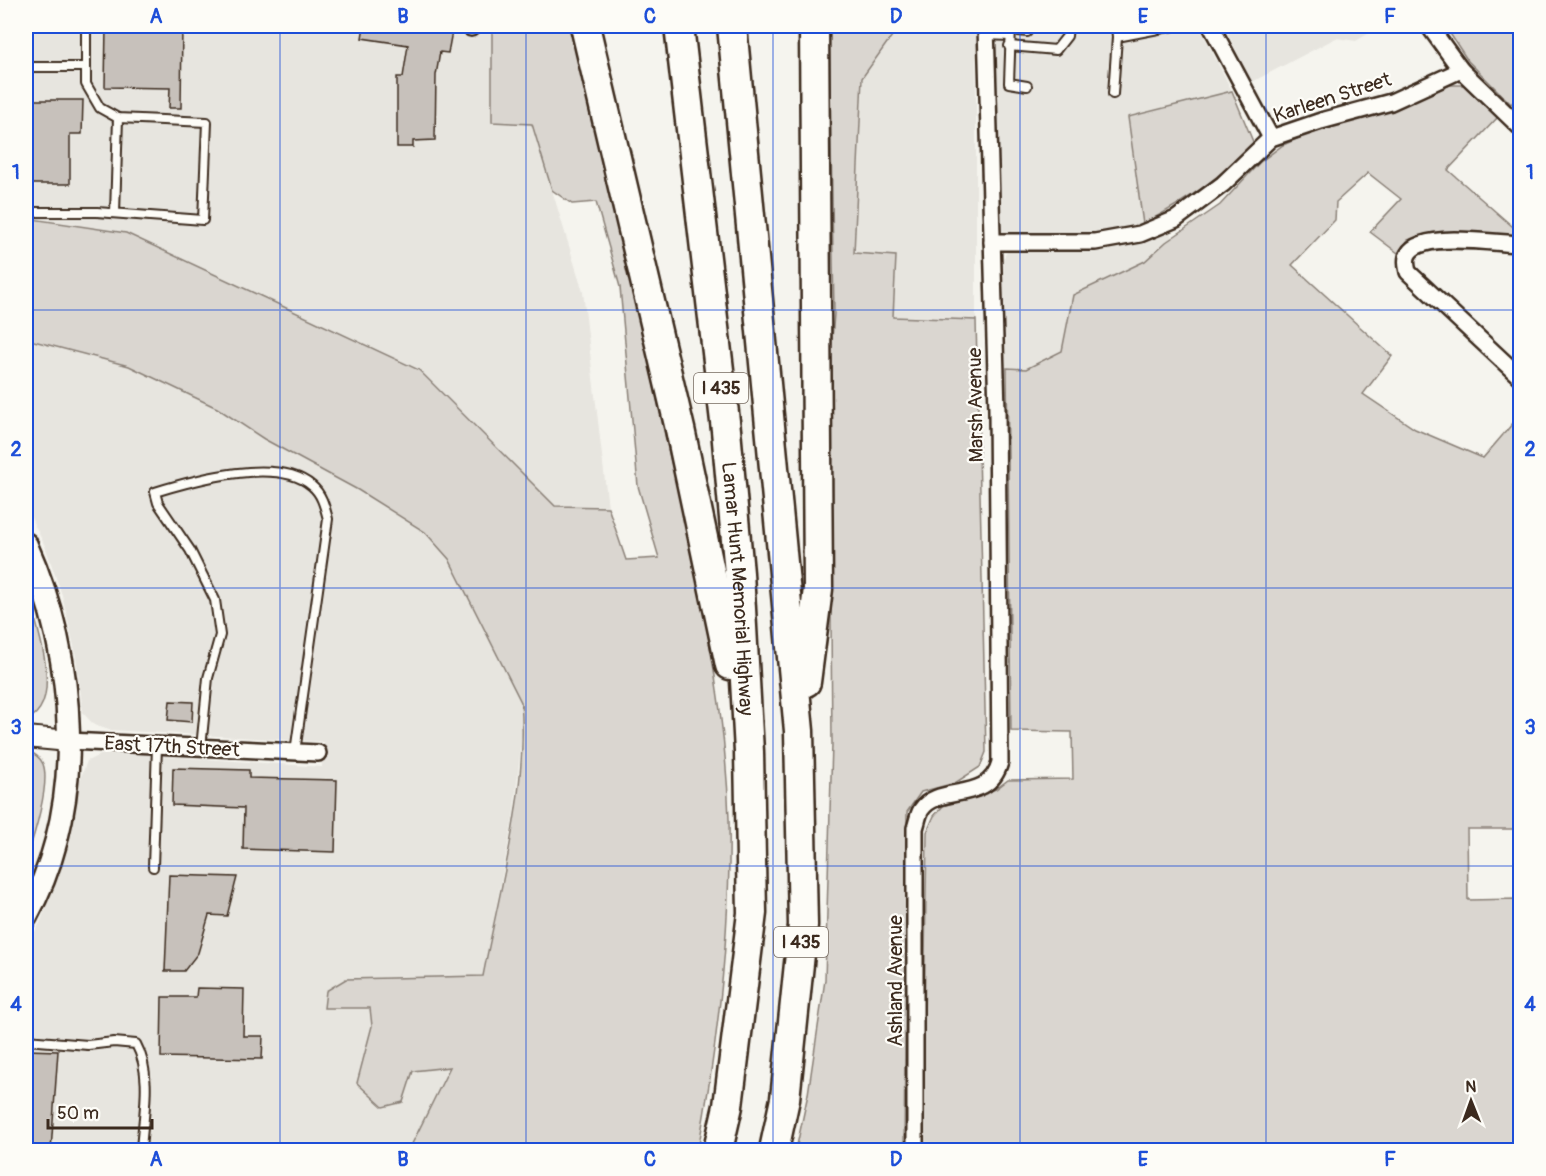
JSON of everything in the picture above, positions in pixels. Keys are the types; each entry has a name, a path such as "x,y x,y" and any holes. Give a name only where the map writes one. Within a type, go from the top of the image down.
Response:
{"highway":[{"path":"585,26 680,429 749,752"},
{"name":"Lamar Hunt Memorial Highway","path":"679,26 726,430 739,573 749,752 752,913 728,1106 718,1150"},
{"name":"I 435","path":"732,26 799,731 803,925 785,1099 774,1150"},
{"path":"799,731 818,589 814,26"}],"main road":[{"path":"26,544 42,582 59,638 66,690 69,741 57,841 26,917"}],"street":[{"path":"1211,26 1271,138"},
{"path":"1429,26 1461,70 1521,127"},
{"name":"Marsh Avenue","path":"920,811 928,803 991,781 996,775 1000,762 997,410 986,30"},
{"name":"Karleen Street","path":"992,242 1095,242 1140,234 1176,219 1223,184 1271,138 1321,121 1391,102 1461,70"},
{"path":"1521,243 1432,240 1413,248 1407,258 1407,272 1521,377"},
{"name":"East 17th Street","path":"26,737 157,746 318,753"},
{"name":"Ashland Avenue","path":"915,1150 915,828 920,811"}],"lane":[{"path":"26,212 115,213 203,220 207,122 118,118 100,108 86,84 86,26"},
{"path":"1009,46 1056,50 1067,36 1068,26"},
{"path":"1113,94 1118,37 1116,26"},
{"path":"1118,37 1174,26"},
{"path":"986,30 1027,32"},
{"path":"1010,31 1010,82 1027,86"},
{"path":"1056,35 1067,36"},
{"path":"26,67 86,67"},
{"path":"115,213 118,118"},
{"path":"201,748 208,678 220,635 215,600 190,549 158,503 155,492 224,475 283,472 312,485 322,499 328,519 295,752"},
{"path":"153,867 157,746"},
{"path":"26,1040 88,1045 114,1041 136,1044 143,1057 146,1079 141,1150"}],"shaded area":[{"path":"26,26 492,26 492,122 532,124 583,292 608,507 555,506 419,370 126,233 26,218"},
{"path":"492,26 574,26 687,531 715,674 729,819 728,903 722,986 712,1068 698,1150 409,1150 450,1067 413,1071 403,1102 383,1107 357,1083 372,1026 370,1008 324,1008 326,991 346,979 483,976 517,803 521,768 521,702 449,559 425,532 358,490 264,439 217,408 129,366 26,339 26,218 126,233 419,370 555,506 608,507 626,560 659,558 638,486 620,287 596,202 572,204 552,190 532,124 492,122"},
{"path":"829,26 899,26 862,78 854,253 896,256 893,317 976,320 986,752 980,767 955,783 921,792 907,812 904,1150 796,1150 808,1094 825,980 832,744 829,376 834,314"},
{"path":"899,26 976,26 976,320 892,317 854,253 862,78"},
{"path":"995,26 1199,26 1232,91 1128,117 1143,224 1086,234 1002,234"},
{"path":"1224,26 1381,26 1356,41 1336,38 1252,82"},
{"path":"1445,26 1520,26 1520,95 1511,104 1468,61"},
{"path":"1450,85 1464,85 1498,117 1448,170 1520,233 1520,238 1433,233 1408,240 1398,253 1370,232 1401,199 1368,173 1336,202 1335,220 1292,265 1392,356 1363,394 1415,429 1483,458 1520,415 1520,829 1467,829 1468,900 1520,899 1520,1150 922,1150 927,832 934,816 943,806 996,789 1008,780 1073,779 1072,732 1011,731 1007,368 1026,369 1062,351 1073,295 1145,261 1166,242 1220,205 1260,162 1283,145 1317,130 1401,106"},
{"path":"1232,91 1254,144 1202,188 1143,224 1128,117"},
{"path":"1170,231 1172,238 1145,261 1073,295 1062,351 1026,369 1006,368 1003,259 1007,252 1020,249 1117,247 1146,243"},
{"path":"26,339 129,366 217,408 264,439 358,490 425,532 449,559 521,702 523,727 513,819 483,976 346,979 324,1007 370,1008 372,1026 357,1083 403,1102 413,1071 450,1067 409,1150 26,1150 26,947 40,923 58,876 72,825 76,790 87,761 100,755 120,753 322,767 324,742 109,730 94,725 83,713 75,651 62,595 45,546 26,508"},
{"path":"26,589 41,640 46,680 45,697 38,711 26,720"},
{"path":"26,750 36,755 43,764 45,785 26,860"}],"building":[{"path":"106,26 182,26 181,108 169,108 170,88 105,87"},
{"path":"364,26 453,26 448,53 440,52 436,75 435,140 413,141 413,147 397,147 397,77 403,77 408,45 362,38"},
{"path":"32,100 83,100 82,134 70,134 70,184 26,184 26,125 32,125"},
{"path":"170,701 193,702 192,722 168,720"},
{"path":"173,768 249,770 249,778 337,780 335,852 243,849 244,808 172,805"},
{"path":"169,875 237,877 227,916 209,915 198,953 184,971 165,971"},
{"path":"197,988 244,989 243,1036 263,1036 262,1059 161,1057 162,997 196,997"},
{"path":"26,1050 58,1051 51,1150 26,1150"}]}
